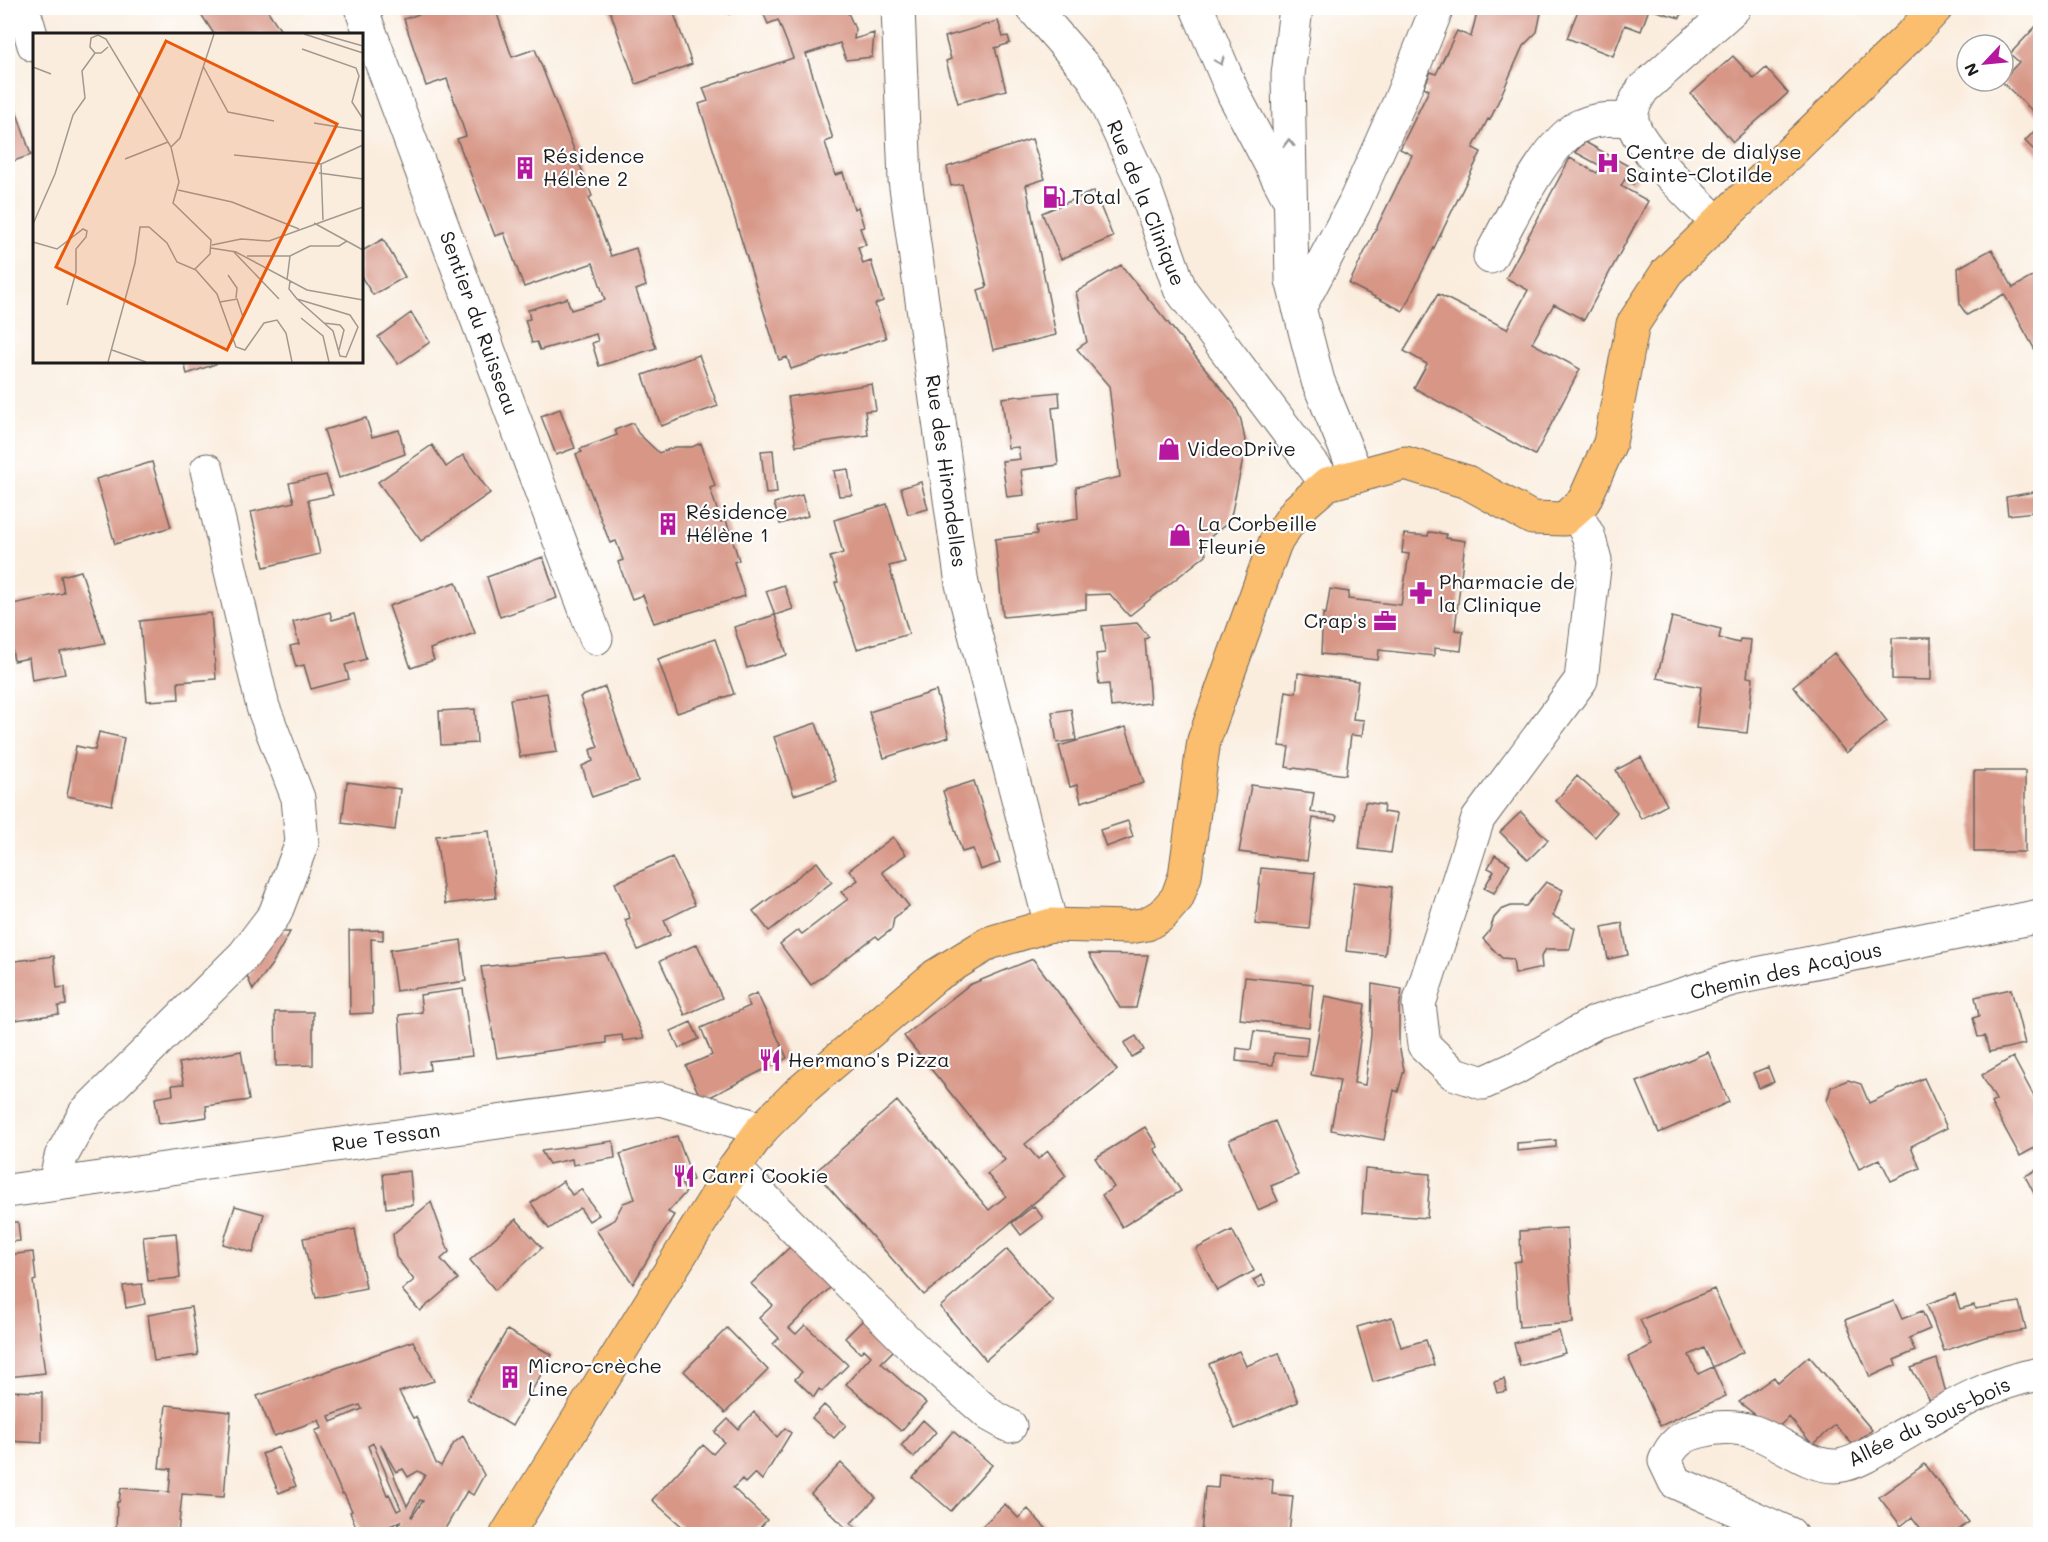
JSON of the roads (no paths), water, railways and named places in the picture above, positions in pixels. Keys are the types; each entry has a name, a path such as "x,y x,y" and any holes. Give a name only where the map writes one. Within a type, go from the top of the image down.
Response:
{"main road":[{"path":"507,1534 734,1168 762,1129 797,1094 935,976 989,943 1051,925 1130,927 1147,924 1162,915 1177,898 1185,876 1204,740 1275,543 1297,510 1342,480 1405,462 1467,482 1532,518 1564,519 1584,501 1610,443 1633,324 1667,272 1936,8"}],"street":[{"path":"23,8 33,42"},
{"name":"Sentier du Ruisseau","path":"362,8 596,638"},
{"name":"Rue des Hirondelles","path":"898,8 905,180 962,584 1051,925"},
{"name":"Rue de la Clinique","path":"1033,8 1094,78 1144,186 1180,289 1342,480"},
{"path":"1197,8 1234,95 1290,202"},
{"path":"1296,8 1287,75 1292,280 1342,480"},
{"path":"1299,308 1354,204 1399,103 1437,8"},
{"path":"1718,223 1640,140 1632,120 1634,104 1643,89 1734,8"},
{"path":"1490,257 1556,145 1580,126 1605,119 1632,120"},
{"path":"55,1182 61,1157 86,1113 244,955 275,914 302,843 298,798 263,707 207,470"},
{"name":"Chemin des Acajous","path":"1574,510 1588,535 1595,560 1581,680 1478,819 1419,1004 1424,1045 1453,1073 1483,1083 1514,1069 1596,1022 1732,980 2040,916"},
{"name":"Rue Tessan","path":"8,1191 55,1182 661,1099 762,1129"},
{"path":"734,1168 920,1354 990,1415 1010,1426"},
{"name":"Allée du Sous-bois","path":"1790,1534 1675,1482 1665,1461 1672,1445 1690,1433 1721,1426 1755,1432 1812,1461 1842,1466 1867,1455 1973,1395 2011,1379 2040,1374"}],"place":[{"name":"Centre de dialyse Sainte-Clotilde","path":"1608,163"},
{"name":"Résidence Hélène 2","path":"525,168"},
{"name":"Total","path":"1054,197"},
{"name":"VideoDrive","path":"1169,449"},
{"name":"Résidence Hélène 1","path":"668,524"},
{"name":"La Corbeille Fleurie","path":"1180,535"},
{"name":"Pharmacie de la Clinique","path":"1421,593"},
{"name":"Crap's","path":"1385,621"},
{"name":"Hermano's Pizza","path":"770,1060"},
{"name":"Carri Cookie","path":"684,1176"},
{"name":"Micro-crèche Line","path":"510,1377"}]}
